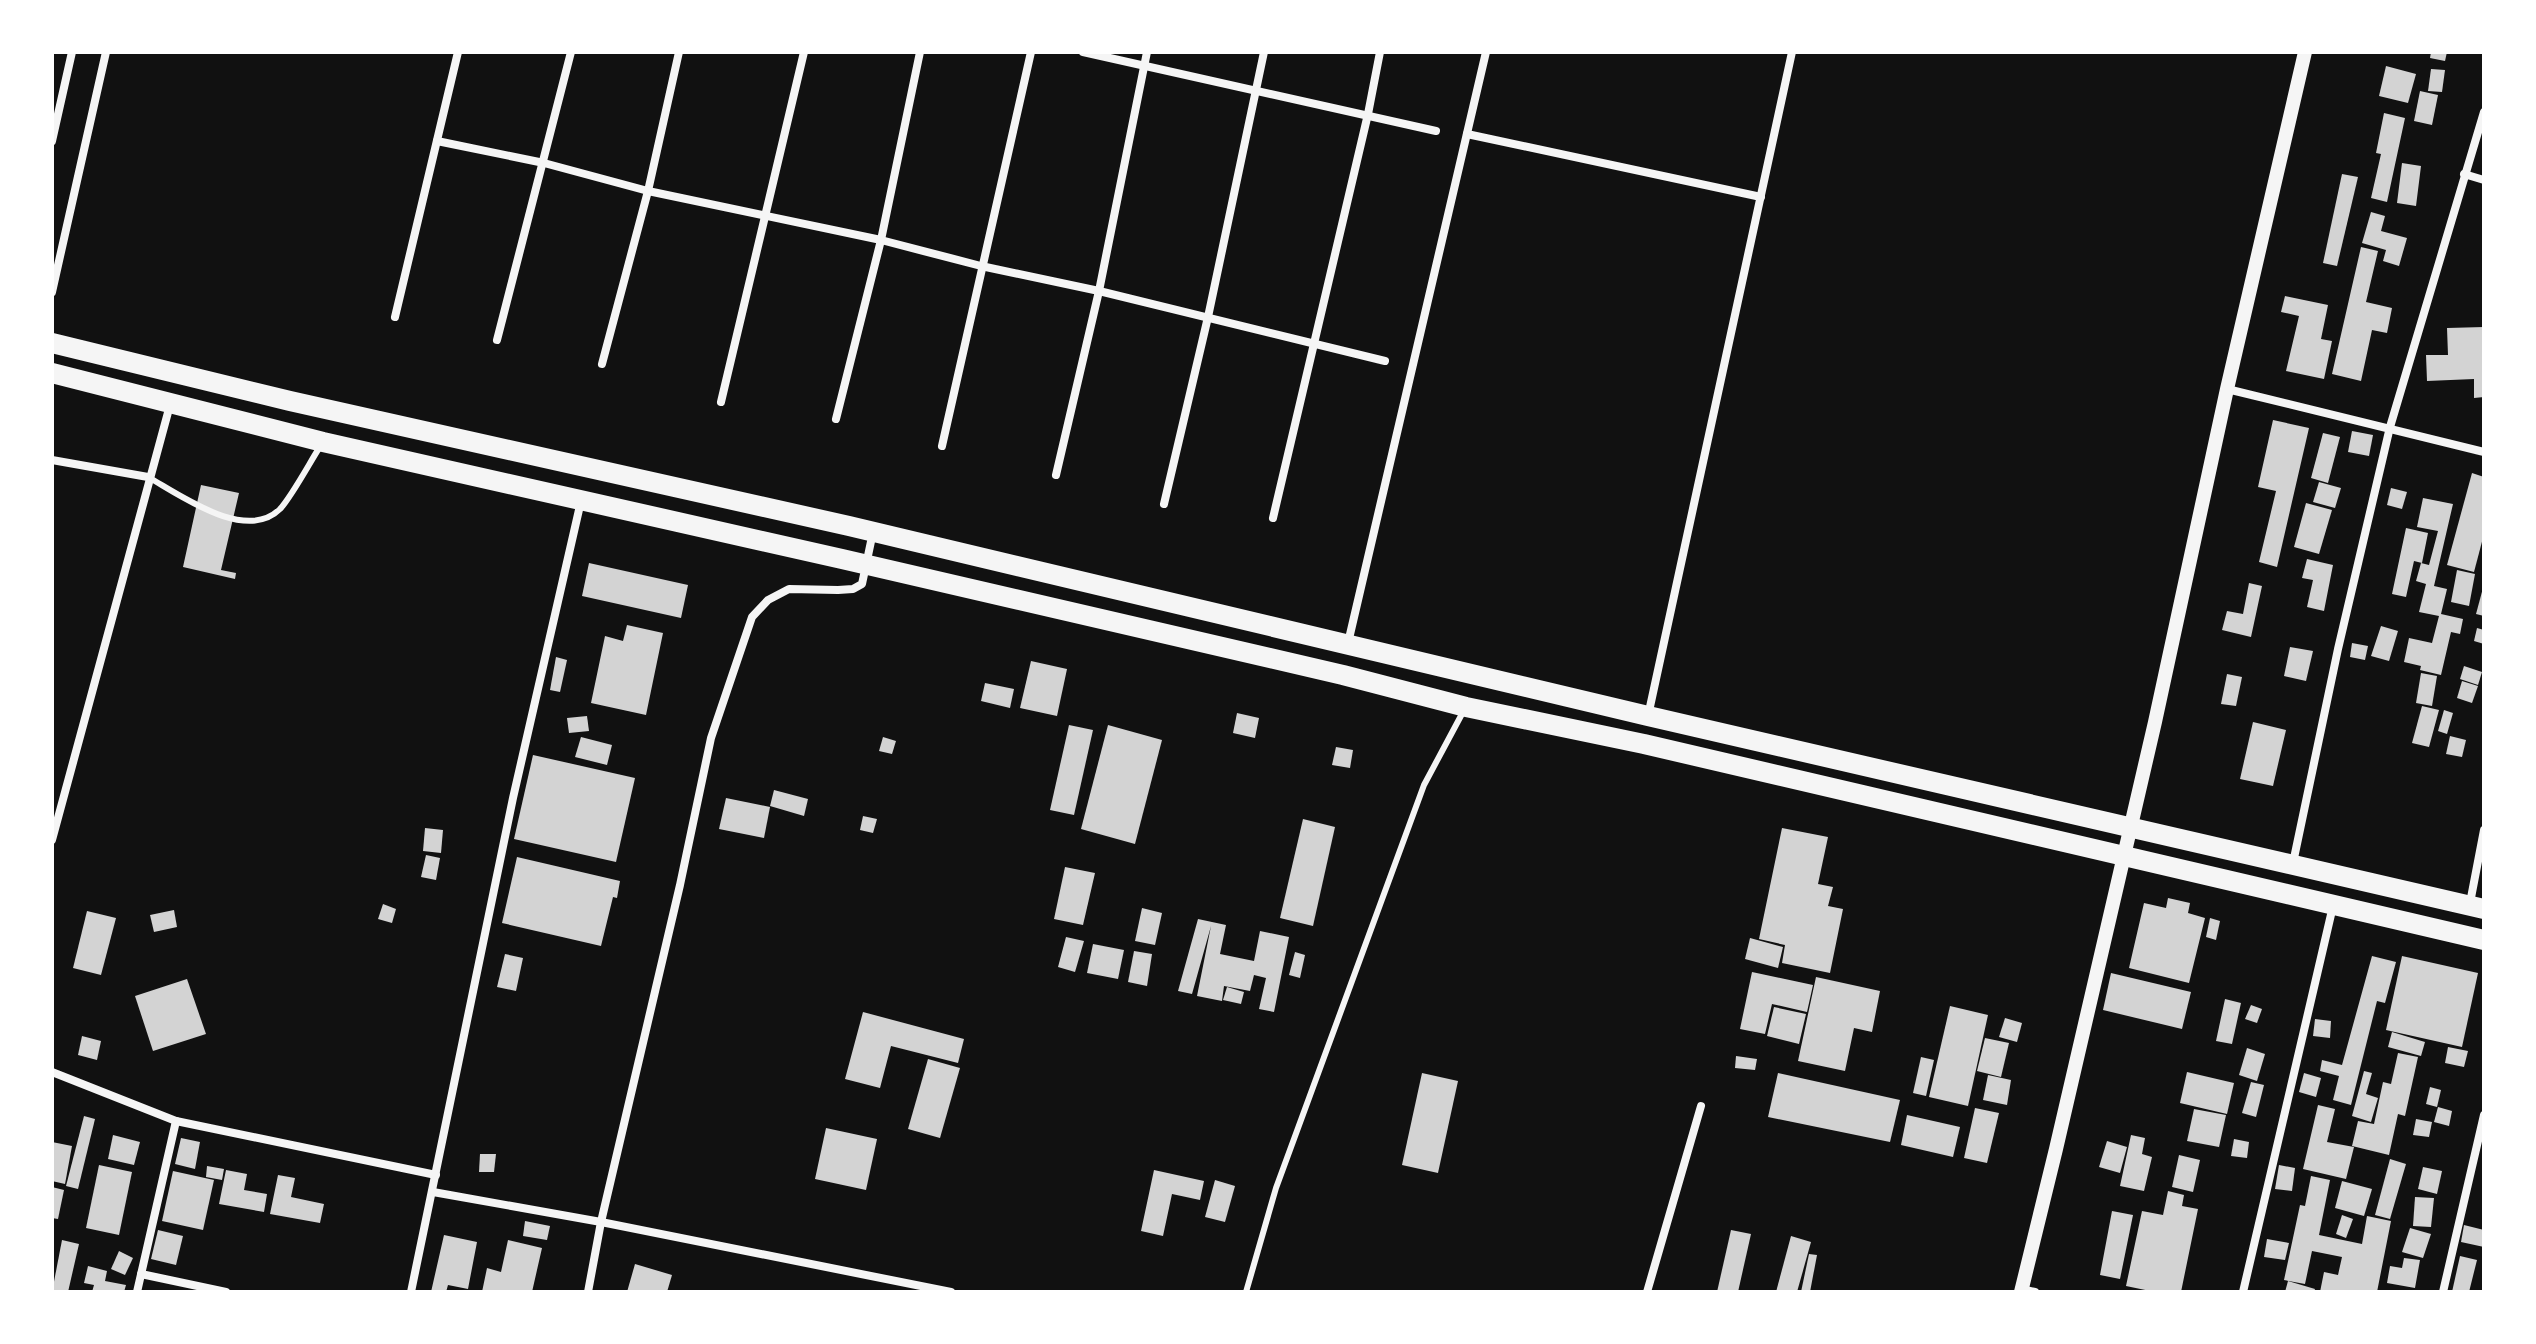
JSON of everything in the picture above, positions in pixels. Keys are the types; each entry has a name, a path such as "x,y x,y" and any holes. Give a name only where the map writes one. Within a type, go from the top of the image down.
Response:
{"main road":[{"path":"52,343 290,401 873,532 2477,908"},
{"path":"52,373 323,442 867,564 1343,675 1466,707 1644,744 2484,940"}],"street":[{"path":"52,141 72,52"},
{"path":"52,292 106,52"},
{"path":"395,317 458,52"},
{"path":"497,340 571,52"},
{"path":"602,364 648,191 679,52"},
{"path":"721,402 804,52"},
{"path":"836,419 881,240 920,52"},
{"path":"942,446 1031,52"},
{"path":"1083,52 1436,131"},
{"path":"1056,475 1099,291 1147,52"},
{"path":"1164,504 1208,317 1264,52"},
{"path":"1273,518 1380,52"},
{"path":"1348,645 1486,52"},
{"path":"1648,716 1792,52"},
{"path":"2026,1291 2305,52"},
{"path":"2293,865 2338,649 2390,427 2484,112"},
{"path":"1467,134 1761,197"},
{"path":"437,141 544,163 648,191 881,240 1385,361"},
{"path":"2464,174 2484,180"},
{"path":"2227,389 2484,452"},
{"path":"52,840 170,404"},
{"path":"52,460 148,477"},
{"path":"411,1292 513,798 581,500"},
{"path":"588,1292 601,1222 711,738 752,617 768,600 789,589 853,589 862,584 873,532"},
{"path":"2477,908 2484,830"},
{"path":"2243,1292 2333,905"},
{"path":"52,1072 176,1121 436,1175"},
{"path":"1647,1292 1701,1106"},
{"path":"2443,1292 2484,1115"},
{"path":"137,1292 176,1121"},
{"path":"433,1192 951,1292"},
{"path":"141,1274 226,1292"}],"lane":[{"path":"148,477 220,517 256,521 279,510 323,442"},
{"path":"1246,1292 1276,1188 1424,785 1466,707"}],"building":[{"path":"2431,52 2447,52 2445,61 2430,58"},
{"path":"2386,66 2416,74 2408,103 2379,96"},
{"path":"2431,69 2445,70 2442,92 2428,91"},
{"path":"2420,91 2438,95 2432,125 2414,121"},
{"path":"2384,113 2405,118 2387,202 2371,198 2381,154 2376,153"},
{"path":"2402,163 2421,166 2416,206 2397,203"},
{"path":"2342,174 2358,177 2337,266 2323,263"},
{"path":"2371,212 2385,216 2381,231 2407,238 2399,266 2383,261 2386,250 2362,243"},
{"path":"2361,247 2378,251 2366,302 2392,308 2387,333 2372,330 2361,381 2332,374"},
{"path":"2285,296 2328,305 2321,339 2332,341 2324,379 2286,371 2299,316 2281,312"},
{"path":"2484,327 2484,397 2474,398 2474,379 2427,381 2426,355 2448,355 2447,328"},
{"path":"2273,420 2309,428 2277,567 2259,562 2276,491 2258,487"},
{"path":"2352,431 2373,435 2369,456 2348,452"},
{"path":"2323,433 2340,437 2328,483 2311,478"},
{"path":"2472,473 2484,477 2484,534 2474,572 2447,565"},
{"path":"2319,482 2341,488 2335,508 2313,502"},
{"path":"201,485 239,493 221,570 236,573 235,579 183,567"},
{"path":"2391,488 2407,492 2402,509 2387,505"},
{"path":"2423,498 2453,504 2434,586 2447,589 2441,614 2463,619 2460,634 2451,632 2441,675 2404,662 2409,638 2432,643 2439,616 2419,612 2426,584 2416,581 2421,563 2429,565 2438,531 2417,527"},
{"path":"2306,503 2332,510 2319,554 2294,547"},
{"path":"2406,528 2428,533 2422,563 2414,561 2406,597 2392,594"},
{"path":"2307,559 2333,565 2324,611 2307,607 2313,580 2302,578"},
{"path":"589,563 688,585 681,618 582,596"},
{"path":"2457,570 2475,574 2469,606 2451,602"},
{"path":"2249,583 2262,586 2251,637 2222,630 2227,611 2243,614"},
{"path":"2484,588 2484,616 2476,614"},
{"path":"627,625 663,633 646,715 591,703 605,636 623,641"},
{"path":"2381,626 2398,631 2389,661 2371,656"},
{"path":"2477,628 2484,630 2484,644 2474,641"},
{"path":"2352,643 2368,646 2365,660 2350,657"},
{"path":"2290,647 2313,651 2306,681 2284,676"},
{"path":"556,657 567,660 560,692 550,690"},
{"path":"1031,661 1067,669 1057,716 1020,708"},
{"path":"2464,666 2482,672 2478,685 2460,679"},
{"path":"2421,673 2437,676 2432,706 2416,703"},
{"path":"2227,674 2242,677 2236,706 2221,704"},
{"path":"2462,681 2478,686 2472,703 2457,698"},
{"path":"985,683 1014,689 1010,708 981,701"},
{"path":"2422,706 2439,710 2429,747 2412,743"},
{"path":"2444,710 2453,713 2447,734 2438,731"},
{"path":"1237,713 1259,718 1255,738 1233,733"},
{"path":"587,716 589,731 569,733 567,718"},
{"path":"2253,722 2286,730 2273,786 2240,779"},
{"path":"1069,725 1093,730 1074,815 1050,810"},
{"path":"1108,725 1162,740 1135,844 1081,829"},
{"path":"2450,736 2466,740 2462,757 2446,754"},
{"path":"581,737 612,745 607,765 575,757"},
{"path":"883,737 896,741 892,754 879,751"},
{"path":"1336,747 1353,750 1350,768 1332,765"},
{"path":"533,755 635,778 616,862 514,839"},
{"path":"774,790 808,799 804,816 770,806"},
{"path":"726,798 770,807 764,838 719,829"},
{"path":"863,816 877,819 873,833 860,830"},
{"path":"1303,819 1335,827 1313,926 1280,918"},
{"path":"425,828 443,830 441,853 423,851"},
{"path":"1782,828 1828,837 1818,884 1833,887 1828,906 1843,909 1830,973 1782,963 1785,945 1759,939"},
{"path":"426,855 440,858 436,880 421,877"},
{"path":"517,857 620,881 601,946 502,923"},
{"path":"1065,867 1095,873 1083,925 1054,919"},
{"path":"2168,898 2190,903 2188,913 2205,918 2189,983 2129,968 2144,903 2166,908"},
{"path":"383,904 396,909 392,923 378,919"},
{"path":"1142,908 1162,913 1155,945 1135,941"},
{"path":"174,910 177,927 154,932 150,915"},
{"path":"87,911 116,918 101,975 73,968"},
{"path":"2210,918 2220,921 2216,940 2206,937"},
{"path":"1198,919 1226,925 1220,954 1254,961 1260,931 1289,937 1274,1012 1259,1009 1266,978 1254,975 1250,991 1224,986 1222,1001 1197,996 1211,926 1192,994 1178,991"},
{"path":"1066,937 1084,941 1075,972 1058,967"},
{"path":"1750,938 1783,947 1778,968 1745,959"},
{"path":"1093,944 1124,950 1118,979 1087,973"},
{"path":"1134,951 1152,954 1147,986 1128,982"},
{"path":"1295,952 1305,955 1300,978 1289,975"},
{"path":"505,954 523,958 516,991 497,987"},
{"path":"2372,956 2396,962 2385,1003 2377,1001 2351,1105 2333,1100 2339,1076 2320,1071 2322,1060 2342,1065"},
{"path":"2402,956 2478,973 2462,1047 2386,1030"},
{"path":"1752,972 1813,985 1807,1012 1772,1004 1765,1034 1740,1029"},
{"path":"2111,973 2191,992 2182,1029 2103,1010"},
{"path":"1816,977 1880,991 1872,1032 1854,1028 1845,1071 1798,1061"},
{"path":"187,979 206,1034 153,1051 135,996"},
{"path":"1227,987 1244,992 1241,1004 1223,1000"},
{"path":"2225,999 2241,1003 2232,1044 2216,1041"},
{"path":"2251,1005 2262,1009 2257,1023 2245,1019"},
{"path":"1950,1006 1988,1015 1968,1106 1929,1097"},
{"path":"1774,1007 1806,1014 1799,1044 1767,1036"},
{"path":"863,1012 964,1039 958,1063 891,1046 880,1088 845,1079"},
{"path":"2005,1018 2022,1023 2017,1042 1999,1037"},
{"path":"2315,1019 2331,1021 2330,1038 2313,1036"},
{"path":"2392,1032 2425,1042 2421,1056 2388,1047"},
{"path":"82,1036 101,1041 97,1060 78,1055"},
{"path":"1985,1038 2009,1043 2001,1077 1977,1071"},
{"path":"2448,1047 2468,1051 2464,1067 2445,1063"},
{"path":"2247,1048 2265,1054 2257,1081 2239,1075"},
{"path":"2398,1053 2418,1057 2405,1116 2398,1114 2389,1155 2352,1146 2358,1121 2374,1124 2383,1082 2391,1084"},
{"path":"1736,1056 1757,1059 1755,1070 1735,1068"},
{"path":"1921,1057 1934,1060 1926,1096 1913,1093"},
{"path":"928,1059 960,1068 940,1138 908,1129"},
{"path":"2364,1071 2372,1073 2366,1094 2378,1098 2371,1122 2352,1116"},
{"path":"2187,1072 2234,1083 2227,1114 2180,1103"},
{"path":"1422,1073 1458,1081 1438,1173 1402,1165"},
{"path":"1778,1073 1900,1100 1890,1142 1768,1117"},
{"path":"2304,1073 2321,1078 2316,1097 2299,1092"},
{"path":"1988,1075 2011,1080 2007,1105 1983,1100"},
{"path":"2251,1082 2264,1085 2256,1117 2242,1113"},
{"path":"2430,1087 2441,1090 2437,1107 2426,1104"},
{"path":"2318,1105 2335,1109 2327,1142 2354,1147 2346,1179 2303,1169"},
{"path":"2438,1107 2452,1111 2449,1126 2434,1122"},
{"path":"1975,1108 1999,1113 1987,1163 1964,1158"},
{"path":"2194,1109 2226,1115 2219,1147 2187,1141"},
{"path":"1907,1115 1960,1127 1953,1157 1901,1145"},
{"path":"84,1116 95,1119 78,1189 66,1186"},
{"path":"2416,1119 2432,1122 2429,1137 2413,1135"},
{"path":"826,1128 877,1139 866,1190 815,1179"},
{"path":"113,1135 140,1142 134,1165 108,1159"},
{"path":"2131,1135 2145,1138 2142,1154 2152,1157 2144,1191 2120,1186"},
{"path":"181,1138 200,1142 195,1169 175,1164"},
{"path":"2234,1139 2249,1142 2247,1158 2231,1156"},
{"path":"2107,1141 2127,1147 2120,1173 2099,1167"},
{"path":"52,1142 72,1146 65,1184 52,1181"},
{"path":"480,1154 496,1154 494,1172 479,1172"},
{"path":"2179,1155 2200,1160 2193,1192 2172,1187"},
{"path":"2390,1159 2406,1164 2390,1219 2375,1215"},
{"path":"99,1165 132,1172 119,1235 86,1228"},
{"path":"2279,1165 2295,1168 2292,1191 2275,1189"},
{"path":"207,1166 224,1169 222,1180 206,1177"},
{"path":"2423,1167 2442,1171 2437,1194 2418,1189"},
{"path":"226,1170 247,1174 244,1190 267,1194 264,1212 219,1204"},
{"path":"1154,1170 1204,1181 1200,1200 1172,1194 1163,1236 1141,1231"},
{"path":"173,1171 214,1180 203,1230 162,1221"},
{"path":"278,1175 295,1178 291,1197 324,1204 320,1223 270,1214"},
{"path":"2311,1176 2330,1180 2319,1235 2362,1244 2367,1216 2391,1221 2377,1292 2320,1292 2324,1272 2338,1275 2342,1257 2312,1251 2305,1284 2284,1280 2300,1205 2305,1206"},
{"path":"1215,1180 1235,1186 1225,1222 1205,1217"},
{"path":"2342,1181 2372,1189 2364,1216 2335,1208"},
{"path":"52,1187 64,1190 58,1219 52,1218"},
{"path":"2168,1191 2184,1195 2182,1206 2198,1209 2181,1292 2155,1292 2126,1286 2142,1211 2163,1215"},
{"path":"2415,1197 2434,1198 2431,1227 2413,1226"},
{"path":"2112,1211 2133,1215 2120,1279 2100,1275"},
{"path":"2342,1215 2353,1219 2346,1238 2336,1234"},
{"path":"525,1221 550,1226 547,1240 523,1236"},
{"path":"2464,1225 2484,1230 2484,1247 2461,1242"},
{"path":"2410,1228 2431,1234 2423,1258 2402,1252"},
{"path":"158,1230 183,1236 176,1265 151,1259"},
{"path":"1731,1230 1751,1234 1738,1292 1717,1292"},
{"path":"444,1235 477,1242 468,1289 448,1285 446,1292 431,1292"},
{"path":"1791,1236 1811,1242 1797,1292 1776,1292"},
{"path":"2267,1239 2289,1243 2285,1260 2264,1257"},
{"path":"62,1240 79,1244 68,1292 52,1292"},
{"path":"508,1240 542,1248 532,1292 482,1292 487,1268 501,1272"},
{"path":"119,1251 133,1258 125,1275 111,1269"},
{"path":"1809,1254 1817,1255 1810,1292 1801,1292"},
{"path":"2460,1256 2477,1260 2469,1292 2452,1292"},
{"path":"2404,1258 2420,1260 2415,1288 2387,1283 2390,1266 2402,1268"},
{"path":"635,1264 672,1275 667,1292 627,1292"},
{"path":"88,1266 107,1271 105,1281 126,1285 124,1292 92,1292 94,1285 84,1283"},
{"path":"2288,1281 2315,1289 2314,1292 2285,1292"}]}
